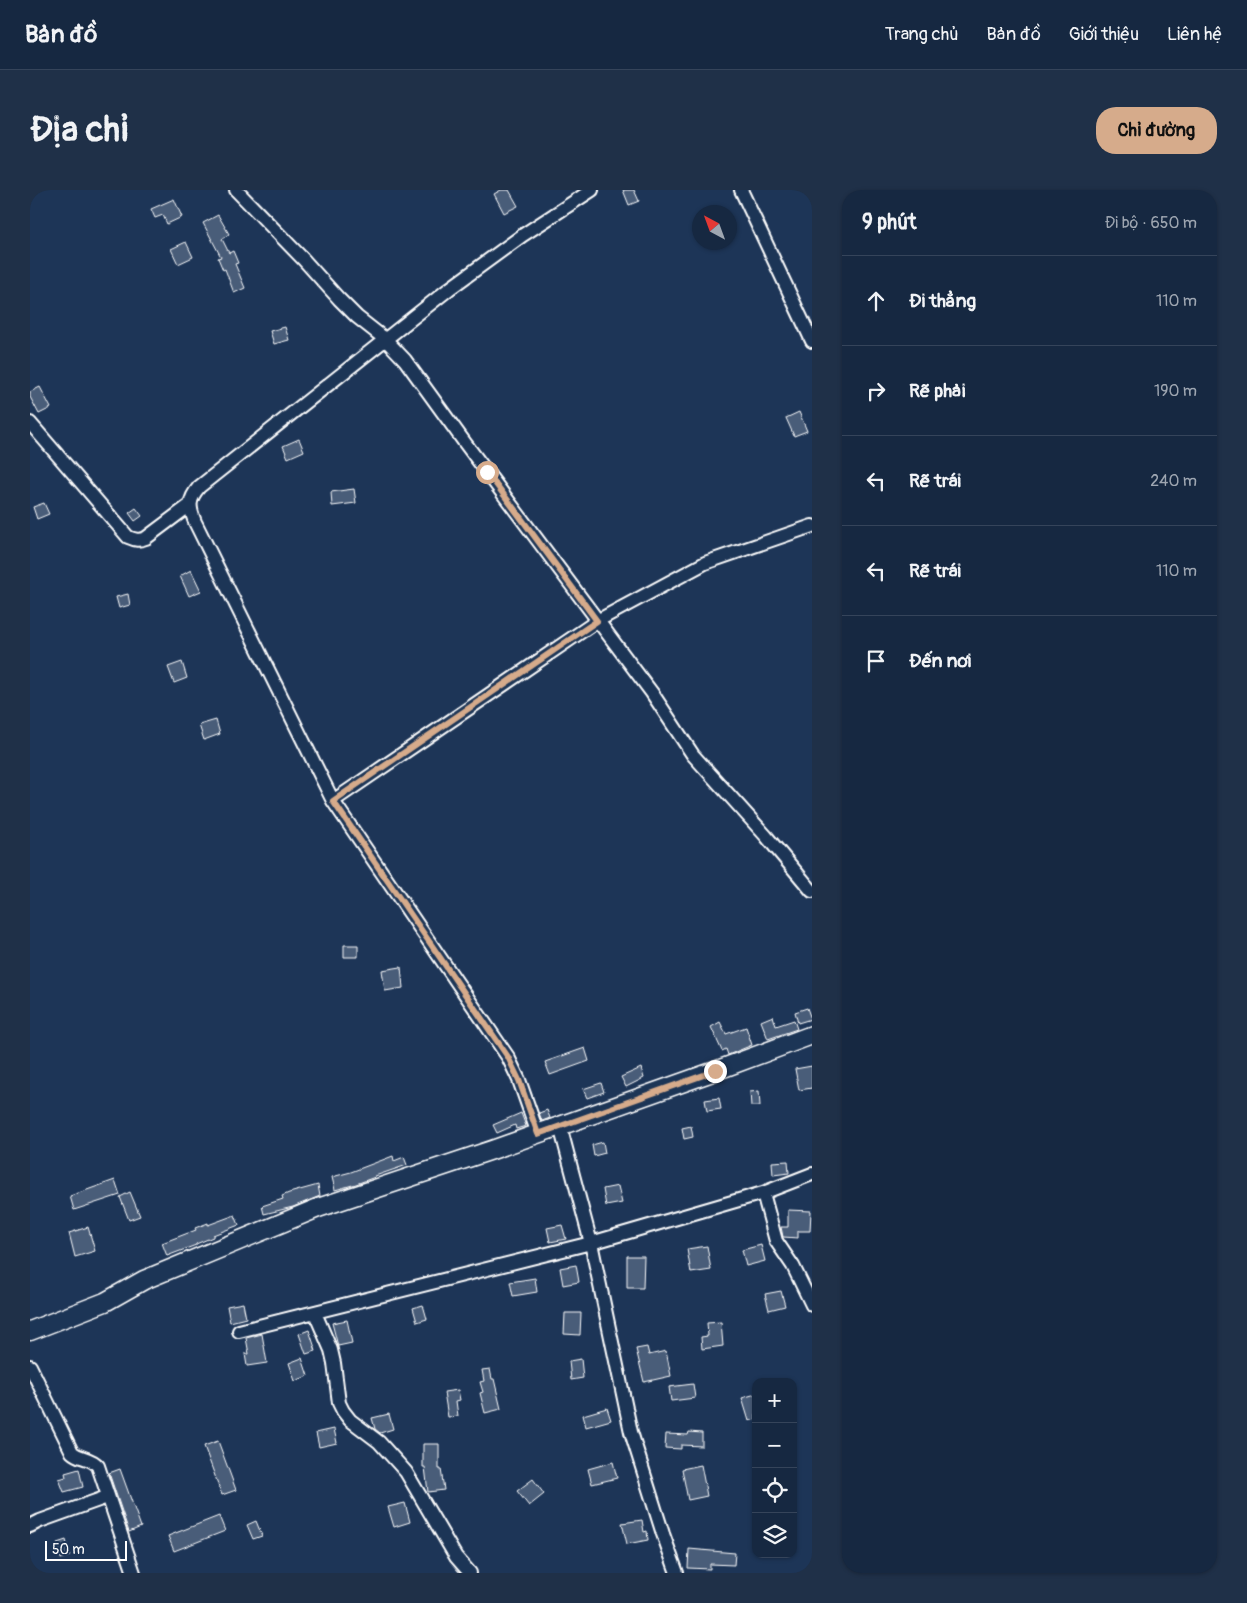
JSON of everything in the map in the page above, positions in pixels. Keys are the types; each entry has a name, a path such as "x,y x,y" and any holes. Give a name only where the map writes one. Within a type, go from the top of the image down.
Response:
{"main road":[{"path":"30,1331 105,1302 144,1280 318,1208 538,1134 812,1035"}],"street":[{"path":"236,190 348,309 396,350 652,693 693,755 766,836 812,891"},
{"path":"30,423 128,537 134,540 146,538 190,505 194,493 199,487 385,339 492,256 592,190"},
{"path":"741,190 812,341"},
{"path":"190,505 196,522 333,801 505,1051 519,1080 538,1134"},
{"path":"333,801 597,621 706,563 812,526"},
{"path":"560,1126 590,1243 631,1432 677,1573"},
{"path":"239,1331 590,1243 763,1193 812,1174"},
{"path":"763,1193 776,1241 793,1266 812,1305"},
{"path":"315,1312 331,1350 339,1403 343,1411 350,1420 379,1442 406,1472 456,1557 470,1573"},
{"path":"30,1366 72,1452 95,1463 134,1573"},
{"path":"30,1526 108,1497"}],"building":[{"path":"501,190 509,190 518,206 504,213 494,194"},
{"path":"623,190 634,190 639,201 629,205"},
{"path":"174,199 182,217 167,224 163,215 155,218 151,209"},
{"path":"218,215 229,234 222,239 229,253 233,251 238,263 235,264 245,288 234,293 225,269 223,270 218,258 221,257 203,223"},
{"path":"186,242 193,257 178,264 171,249"},
{"path":"285,327 289,340 274,344 270,331"},
{"path":"40,387 51,408 39,414 30,397 30,392"},
{"path":"799,412 807,431 794,436 786,418"},
{"path":"299,439 304,451 288,458 283,446"},
{"path":"354,489 356,503 332,506 331,492"},
{"path":"44,503 49,514 37,519 33,507"},
{"path":"136,508 142,516 135,521 129,513"},
{"path":"191,570 201,591 189,596 180,576"},
{"path":"128,594 130,605 119,608 116,597"},
{"path":"182,662 187,678 174,683 168,667"},
{"path":"216,720 220,734 204,740 199,725"},
{"path":"344,945 358,945 358,957 344,957"},
{"path":"401,967 403,988 385,991 382,970"},
{"path":"807,1008 811,1019 798,1023 795,1012"},
{"path":"773,1016 776,1026 794,1020 797,1029 768,1039 761,1021"},
{"path":"720,1022 726,1034 746,1027 752,1045 728,1055 726,1049 722,1051 711,1027"},
{"path":"585,1048 589,1061 550,1075 545,1062"},
{"path":"812,1066 812,1088 799,1090 795,1069"},
{"path":"641,1068 644,1078 626,1087 621,1077"},
{"path":"601,1083 604,1092 587,1098 583,1089"},
{"path":"759,1091 760,1106 751,1106 750,1092"},
{"path":"719,1098 721,1109 707,1111 705,1100"},
{"path":"547,1110 550,1118 542,1121 539,1113"},
{"path":"521,1113 526,1126 516,1129 515,1125 497,1133 493,1125"},
{"path":"691,1126 693,1137 684,1139 682,1128"},
{"path":"603,1142 605,1153 594,1156 592,1145"},
{"path":"393,1156 394,1161 404,1157 407,1165 335,1190 332,1177"},
{"path":"788,1161 789,1173 773,1175 772,1162"},
{"path":"115,1180 120,1195 74,1210 70,1196"},
{"path":"318,1185 320,1196 293,1207 264,1214 262,1206 283,1199 282,1196 289,1193"},
{"path":"618,1186 622,1203 606,1206 603,1189"},
{"path":"130,1192 140,1216 129,1220 120,1197"},
{"path":"788,1210 811,1211 810,1231 798,1231 798,1238 783,1237 781,1227 788,1227"},
{"path":"235,1215 239,1225 167,1256 162,1243 196,1230 195,1228 208,1223 208,1225"},
{"path":"562,1225 566,1239 550,1242 547,1228"},
{"path":"88,1227 95,1251 75,1257 69,1233"},
{"path":"761,1245 765,1261 746,1266 742,1250"},
{"path":"707,1246 711,1270 691,1273 687,1249"},
{"path":"627,1256 644,1256 643,1288 627,1288"},
{"path":"576,1265 579,1282 563,1285 560,1268"},
{"path":"535,1278 537,1292 513,1296 510,1282"},
{"path":"781,1291 785,1306 769,1310 765,1294"},
{"path":"243,1303 246,1318 230,1322 227,1306"},
{"path":"423,1305 427,1319 417,1322 413,1308"},
{"path":"565,1313 581,1313 580,1335 564,1334"},
{"path":"347,1320 352,1343 338,1346 332,1323"},
{"path":"721,1322 723,1346 702,1349 701,1337 708,1336 707,1323"},
{"path":"309,1330 316,1351 306,1354 299,1334"},
{"path":"262,1334 267,1363 247,1366 245,1354 249,1354 246,1338"},
{"path":"647,1347 649,1355 666,1351 671,1376 644,1382 636,1349"},
{"path":"302,1358 308,1376 295,1381 289,1363"},
{"path":"581,1359 583,1378 571,1380 569,1361"},
{"path":"490,1369 501,1409 485,1413 480,1393 483,1392 480,1382 484,1381 482,1370"},
{"path":"693,1384 695,1398 671,1401 669,1387"},
{"path":"458,1390 460,1400 456,1401 458,1416 448,1417 444,1392"},
{"path":"752,1395 752,1420 749,1421 742,1398"},
{"path":"607,1408 611,1420 586,1427 583,1415"},
{"path":"389,1414 393,1429 380,1433 375,1429 372,1418"},
{"path":"334,1429 337,1443 319,1447 316,1433"},
{"path":"689,1432 702,1433 702,1446 681,1445 681,1449 665,1448 666,1434 688,1435"},
{"path":"218,1441 236,1490 222,1495 204,1446"},
{"path":"423,1444 439,1444 439,1469 441,1469 444,1490 428,1492 425,1467 423,1467"},
{"path":"613,1462 617,1478 592,1484 588,1469"},
{"path":"701,1465 707,1496 688,1500 682,1469"},
{"path":"79,1469 83,1487 64,1492 59,1479 66,1477 65,1473"},
{"path":"120,1469 141,1527 129,1532 109,1473"},
{"path":"533,1479 544,1494 529,1506 517,1491"},
{"path":"405,1503 410,1522 394,1527 388,1507"},
{"path":"219,1516 225,1531 174,1551 168,1536"},
{"path":"642,1520 644,1532 647,1531 648,1540 627,1544 622,1523"},
{"path":"256,1521 262,1536 253,1539 247,1525"},
{"path":"66,1540 70,1556 61,1559 57,1543"},
{"path":"689,1549 735,1553 734,1565 710,1564 710,1569 688,1568"}],"route":[{"path":"487,472 597,621 333,801 497,1039 519,1080 538,1134 715,1071"}]}
